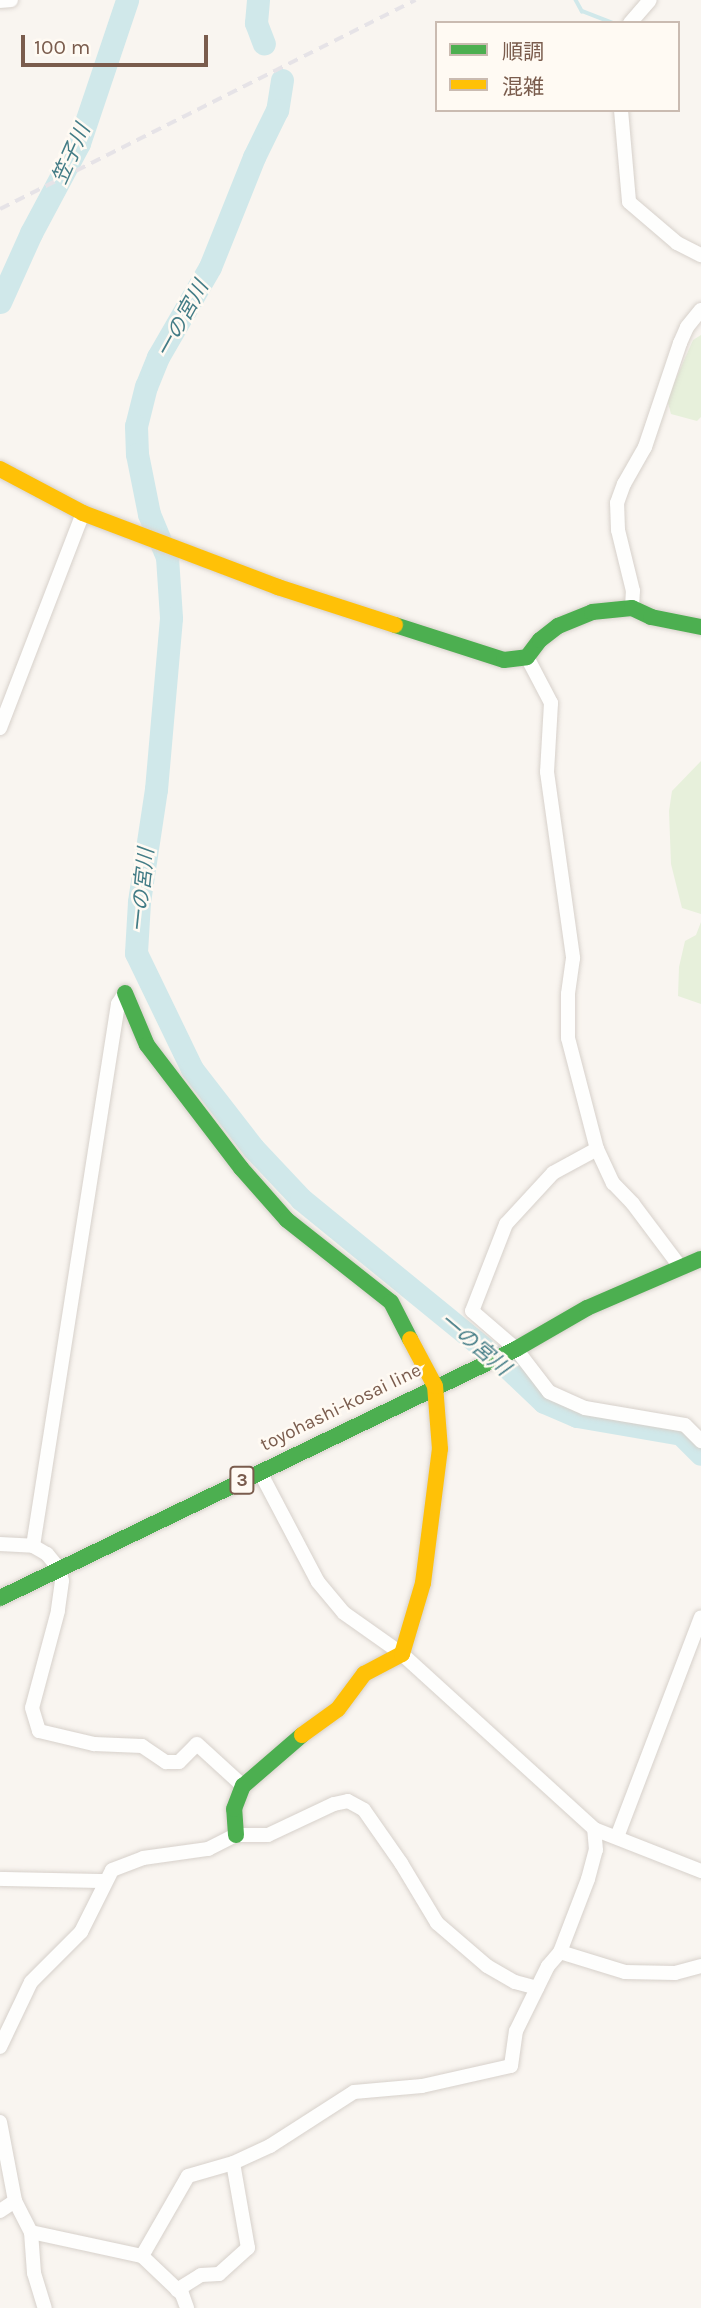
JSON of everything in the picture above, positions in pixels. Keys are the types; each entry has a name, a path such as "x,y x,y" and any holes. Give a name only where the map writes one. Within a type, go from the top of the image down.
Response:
{"street":[{"path":"0,2 11,0"},
{"path":"632,21 650,0"},
{"path":"621,112 629,202 677,243 701,255"},
{"path":"632,608 633,591 618,530 617,503 645,447 684,335 701,310"},
{"path":"0,470 83,513 278,587 504,660 527,657 540,640 558,626 592,612 632,608 651,617 701,627"},
{"path":"0,728 83,513"},
{"path":"527,657 551,703 547,772 573,958 568,994 568,1038 597,1149 612,1183 633,1204 681,1268"},
{"path":"125,993 147,1045 241,1168 287,1220 391,1302 435,1385 440,1422 439,1462 423,1583 402,1654 364,1674 338,1709 304,1732 294,1745 243,1786 234,1809 236,1835"},
{"path":"33,1546 118,1004 125,993"},
{"path":"597,1149 553,1173 506,1224 472,1311 515,1349 542,1386 569,1402 685,1425 701,1441"},
{"name":"toyohashi-kosai line","path":"0,1598 435,1385 515,1349 587,1308 701,1259"},
{"path":"260,1472 318,1582 344,1613 402,1654 594,1829 701,1871"},
{"path":"0,1544 33,1546 47,1554 59,1569 62,1581 58,1611 32,1707 39,1731 94,1744 142,1746 166,1762 179,1762 197,1744 243,1786"},
{"path":"617,1837 701,1617"},
{"path":"2,2038 31,1982 81,1932 112,1870 142,1858 208,1849 236,1835 268,1835 334,1804 348,1801 364,1811 401,1863 438,1923 487,1966 515,1982 537,1988"},
{"path":"142,2256 188,2176 233,2163 270,2146 354,2092 422,2086 511,2066 516,2031 537,1988 560,1952 594,1858 594,1829"},
{"path":"0,1879 105,1881"},
{"path":"560,1952 625,1972 675,1973 701,1966"},
{"path":"0,2122 15,2201 31,2232 34,2273 45,2308"},
{"path":"177,2290 201,2275 219,2274 248,2248 233,2163"},
{"path":"0,2211 15,2201"},
{"path":"31,2232 142,2256 177,2290 187,2308"}],"green space":[{"path":"701,335 701,417 697,421 671,414 667,399 693,340"},
{"path":"701,761 701,914 682,908 671,864 669,811 672,791"},
{"path":"701,922 701,1004 678,996 679,967 685,941 696,935"}],"waterway":[{"name":"笠子川","path":"0,302 31,233 79,143 127,0"},
{"name":"一の宮川","path":"258,0 256,23 264,44"},
{"path":"576,0 582,11 609,21"},
{"name":"一の宮川","path":"282,80 277,110 254,157 210,267 158,357 146,386 136,426 137,454 149,514 167,557 171,618 156,789 139,902 136,953 192,1069 253,1148 301,1199 507,1367 544,1402 577,1416 681,1434 701,1454"}],"railway":[{"path":"0,209 415,0"}],"traffic: fast":[{"path":"395,625 504,660 527,657 540,640 558,626 592,612 632,608 651,617 701,627"},
{"path":"125,993 147,1045 241,1168 287,1220 391,1302 410,1339"},
{"path":"0,1598 516,1349 587,1308 701,1259"},
{"path":"236,1835 234,1809 243,1786 302,1735"}],"traffic: slow":[{"path":"0,469 83,513 278,587 395,625"},
{"path":"302,1735 338,1709 364,1674 402,1654 423,1583 440,1449 435,1386 410,1339"}]}
